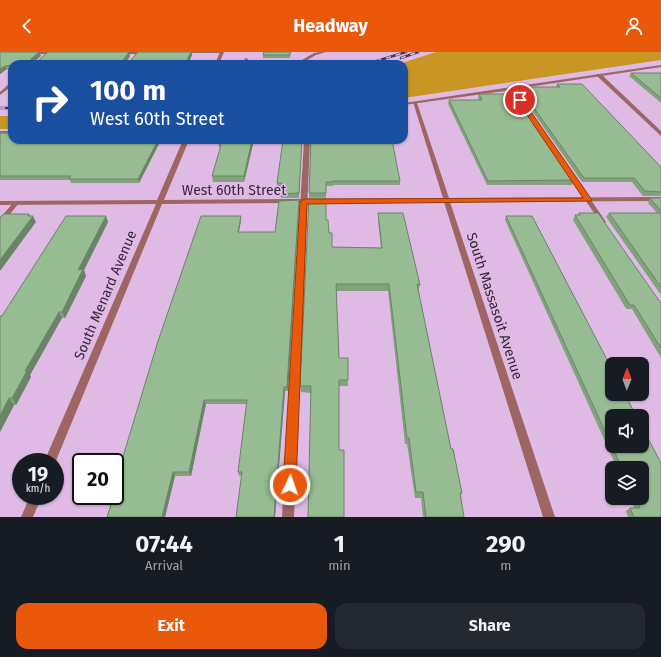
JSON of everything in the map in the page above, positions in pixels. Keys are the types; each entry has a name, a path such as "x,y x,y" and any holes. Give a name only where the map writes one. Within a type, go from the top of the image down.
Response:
{"street":[{"path":"113,53 151,52"},
{"path":"175,52 222,52"},
{"path":"305,60 315,54 324,52"},
{"path":"23,53 61,53"},
{"path":"43,57 48,53"},
{"path":"132,58 136,53"},
{"path":"408,104 661,66"},
{"path":"599,75 661,134"},
{"path":"0,94 8,87"},
{"path":"512,88 525,108"},
{"name":"South Massasoit Avenue","path":"415,103 549,517"},
{"name":"South Menard Avenue","path":"54,453 184,144"},
{"path":"288,517 307,144"},
{"path":"565,167 607,227"},
{"name":"West 60th Street","path":"0,203 661,200"},
{"path":"0,223 16,203"},
{"path":"27,517 32,505"}],"shaded area":[{"path":"436,52 661,52 661,60 408,97 408,61"},
{"path":"0,116 8,116 8,129 0,129"}],"building":[{"path":"0,52 39,52 31,60 8,60 8,66 0,69"},
{"path":"48,52 129,52 123,60 39,60"},
{"path":"138,52 191,52 187,60 131,60"},
{"path":"264,52 290,52 290,55 263,55"},
{"path":"631,73 661,73 661,98"},
{"path":"557,84 582,84 661,167 661,192 645,191 634,178 584,178 524,94 525,93 521,87 560,87"},
{"path":"479,94 516,94 574,180 488,181 449,100 482,100"},
{"path":"0,133 8,133 8,144 156,144 138,179 69,179 71,176 0,176"},
{"path":"251,144 244,176 212,176 221,145 219,145"},
{"path":"282,144 302,144 299,193 280,194 282,183 277,183"},
{"path":"311,144 393,144 400,181 333,181 326,182 326,193 309,193"},
{"path":"309,198 326,198 326,220 328,220 329,233 332,233 332,247 382,248 378,213 403,213 420,285 417,284 451,449 453,449 462,493 460,493 464,517 426,517 423,492 416,492 409,438 407,438 389,284 336,284 339,358 348,358 348,380 339,380 339,450 344,450 344,517 308,517 311,386 300,386"},
{"path":"650,198 661,198 661,211"},
{"path":"299,200 287,387 284,387 274,517 236,517 242,472 238,472 247,400 204,400 189,472 173,472 162,517 107,517 111,505 124,505 124,453 158,341 201,216 241,216 238,232 275,232 279,201"},
{"path":"579,213 598,213 661,303 661,348 634,305 630,305 628,302 575,215 580,215"},
{"path":"609,213 661,213 661,287"},
{"path":"4,214 29,214 28,216 33,216 0,260 0,217"},
{"path":"66,216 106,216 78,270 83,269 62,312 59,312 25,371 27,371 12,398 9,398 0,416 0,316 2,316"},
{"path":"506,216 532,216 606,357 605,401 628,401 632,409 605,409 605,431"},
{"path":"649,440 661,463 661,517 634,517 630,508 640,508 639,505 649,505 649,461 619,461 615,453 649,453"}],"railway":[{"path":"380,60 406,52"},
{"path":"401,58 418,52"},
{"path":"0,108 8,108"}],"route":[{"path":"290,485 304,202 588,200 520,100"}]}
